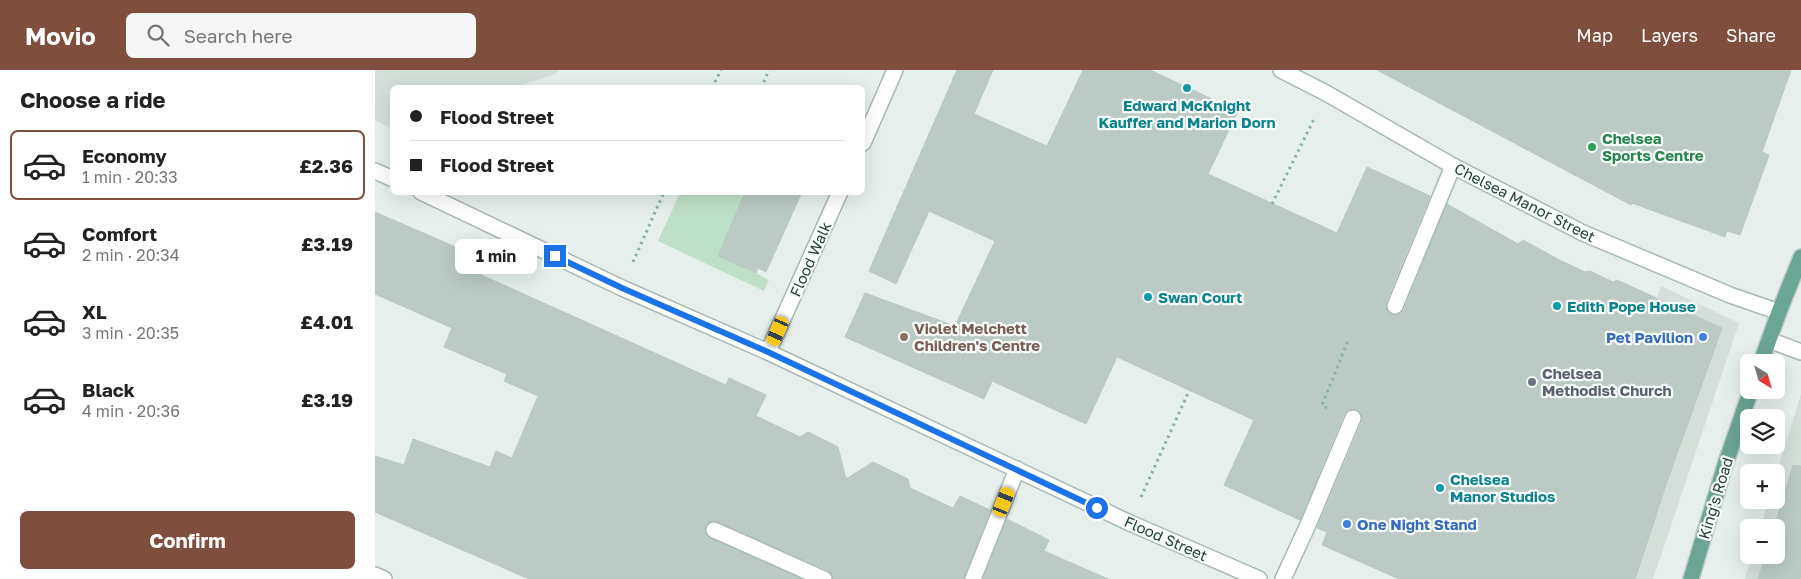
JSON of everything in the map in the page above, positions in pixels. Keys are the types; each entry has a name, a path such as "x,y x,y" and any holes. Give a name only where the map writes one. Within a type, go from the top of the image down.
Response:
{"main road":[{"path":"1764,354 1801,257"},
{"name":"King's Road","path":"1691,579 1725,465 1748,399"}],"street":[{"path":"865,138 895,70"},
{"name":"Chelsea Manor Street","path":"1281,70 1303,75 1326,94 1453,166 1583,233 1729,295 1779,312"},
{"path":"1395,306 1453,166"},
{"path":"375,171 390,178"},
{"name":"Flood Street","path":"427,195 622,288 768,352 1130,523 1259,579"},
{"name":"Flood Walk","path":"768,352 839,195"},
{"path":"1769,340 1801,352"},
{"path":"1283,579 1307,528 1353,418"},
{"path":"973,579 1017,470"},
{"path":"714,530 823,579"},
{"path":"375,575 384,579"}],"path":[{"path":"714,85 721,70"},
{"path":"762,85 769,70"},
{"path":"1272,204 1326,94"},
{"path":"622,288 663,195"},
{"path":"1349,338 1322,406 1353,418"},
{"path":"1130,523 1189,390"}],"shaded area":[{"path":"375,70 558,70 556,74 523,85 390,85 390,128 375,120"},
{"path":"1661,286 1739,323 1653,579 1557,579"},
{"path":"1801,394 1801,579 1745,579 1749,564 1785,564 1785,519 1763,519 1766,509 1785,509 1785,464 1779,464 1782,454 1785,454 1785,446"}],"green space":[{"path":"679,195 739,195 744,197 718,256 769,280 764,291 658,241"}],"building":[{"path":"957,70 993,70 974,114 1047,146 1083,70 1150,70 1238,111 1208,174 1337,233 1367,167 1430,196 1386,302 1387,311 1392,315 1400,314 1404,310 1447,204 1518,244 1523,240 1585,272 1590,271 1613,282 1617,280 1722,328 1668,479 1635,579 1399,579 1322,545 1327,532 1317,528 1362,422 1361,413 1356,409 1348,410 1344,414 1300,520 1224,485 1254,420 1117,357 1086,424 992,381 984,399 845,337 865,293 955,326 995,241 929,211 896,284 869,271"},
{"path":"1377,70 1791,70 1762,152 1769,155 1740,235 1727,231 1725,237 1632,203 1631,205"},
{"path":"744,195 801,195 766,272 758,268 756,273 718,256"},
{"path":"375,212 481,258 477,273 726,385 729,378 766,395 756,416 800,437 808,432 838,447 846,479 873,462 908,479 910,488 953,508 960,496 990,510 964,579 833,579 832,574 828,570 714,521 709,522 705,527 705,531 710,538 801,579 529,579 375,512 375,456 404,465 413,439 490,467 496,451 512,458 538,396 504,381 507,374 444,347 452,328 375,294"},
{"path":"1793,465 1801,466 1801,579 1758,579 1763,564 1785,564 1785,519 1777,519 1780,509 1785,509 1785,492"},
{"path":"1007,519 1049,540 1044,551 1108,579 983,579"}],"place":[{"name":"Edward McKnight Kauffer and Marion Dorn","path":"1187,88"},
{"name":"Chelsea Sports Centre","path":"1592,147"},
{"name":"Swan Court","path":"1148,297"},
{"name":"Edith Pope House","path":"1557,306"},
{"name":"Violet Melchett Children's Centre","path":"904,337"},
{"name":"Pet Pavilion","path":"1703,337"},
{"name":"Chelsea Methodist Church","path":"1532,382"},
{"name":"Chelsea Manor Studios","path":"1440,488"},
{"name":"One Night Stand","path":"1347,524"}],"route":[{"path":"555,256 622,288 768,352 1097,508"}]}
